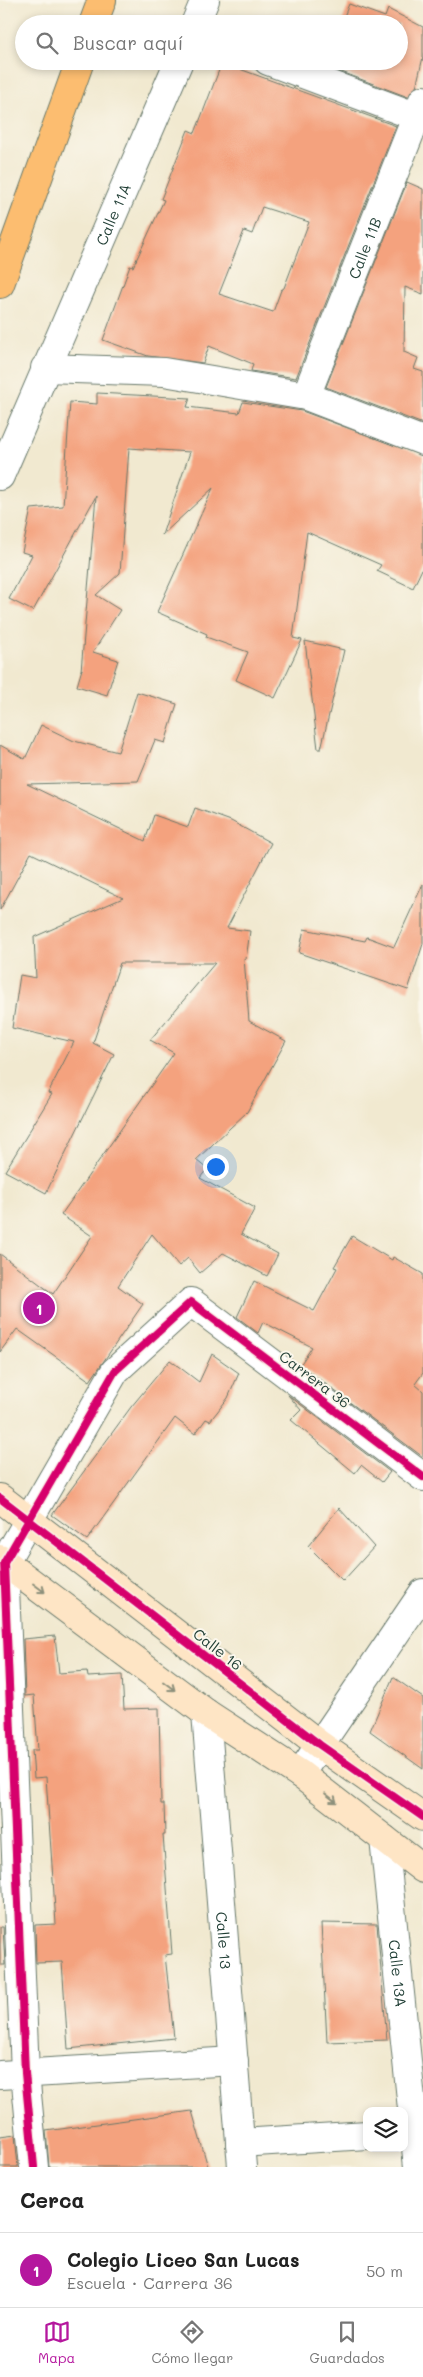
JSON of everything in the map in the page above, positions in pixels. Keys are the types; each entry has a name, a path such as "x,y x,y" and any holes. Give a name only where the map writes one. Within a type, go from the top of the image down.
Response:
{"main road":[{"path":"96,15 102,0"},
{"path":"0,284 77,70"}],"street":[{"path":"199,15 206,0"},
{"name":"Calle 11A","path":"0,476 175,70"},
{"path":"295,70 421,112"},
{"name":"Calle 11B","path":"306,396 421,112"},
{"path":"45,368 164,372 306,396 423,441"},
{"name":"Carrera 36","path":"29,1519 115,1371 191,1302 423,1477"},
{"name":"Calle 16","path":"0,1498 320,1745 423,1817"},
{"path":"29,1519 2,1561 13,2074 34,2167"},
{"path":"2,1561 206,1713 300,1774 423,1869"},
{"path":"300,1774 423,1593"},
{"name":"Calle 13","path":"206,1713 241,2155"},
{"name":"Calle 13A","path":"384,1839 418,2167"},
{"path":"13,2074 234,2061"},
{"path":"241,2155 363,2136"}],"building":[{"path":"349,4 379,15 345,15"},
{"path":"388,9 400,15 386,15"},
{"path":"408,19 423,27 423,57 416,87 408,97 336,70 408,70"},
{"path":"219,70 242,70 396,126 296,378 251,371 253,364 209,346 203,363 148,356 103,340 130,266 133,267 164,200 161,199 188,130 195,133","holes":["262,207 309,222 284,288 281,290 273,312 219,294 244,231 252,234"]},
{"path":"407,182 423,189 423,294 405,287 404,352 418,358 414,369 423,372 423,424 326,387"},
{"path":"97,393 190,398 187,407 239,413 243,402 302,411 423,456 423,567 413,588 377,571 381,565 307,532 293,638 302,640 275,698 236,680 248,652 206,637 207,634 157,612 213,488 162,535 190,452 129,448 120,573 96,595 120,610 93,652 118,660 107,695 77,686 82,669 81,671 96,496 33,611 9,599 32,555 22,552 31,509 63,506 70,402 97,404"},
{"path":"305,641 344,650 321,749 318,749"},
{"path":"137,692 177,704 165,743 155,740 138,781 27,784 145,841 154,815 188,827 195,808 231,821 271,843 227,928 250,931 246,959 244,958 249,1021 286,1041 247,1112 196,1160 207,1169 200,1178 255,1208 241,1234 278,1254 267,1276 223,1253 200,1273 188,1258 179,1266 152,1234 118,1286 143,1304 90,1381 17,1329 0,1352 0,1254 53,1294 92,1236 61,1215 174,1053 150,1040 215,963 120,963 93,1043 114,1054 46,1193 5,1171 52,1094 48,1093 74,1042 12,1028 20,975 36,978 34,937 123,898 31,853 0,910 0,745 25,759 41,725 74,741 118,752"},
{"path":"423,884 423,944 408,990 299,953 304,929 365,941 367,937 394,947"},
{"path":"352,1236 392,1260 393,1257 423,1274 423,1373 415,1384 423,1391 423,1457 300,1365 312,1347 263,1322 258,1333 237,1317 254,1281 314,1311 337,1268 334,1267"},
{"path":"212,1354 239,1373 228,1398 210,1421 206,1419 195,1434 175,1418 87,1540 52,1515 131,1407 170,1360 199,1382"},
{"path":"288,1395 390,1472 382,1482 361,1465 355,1473 291,1420 301,1410"},
{"path":"339,1508 374,1547 343,1581 308,1546"},
{"path":"55,1636 59,1673 87,1671 88,1677 122,1675 124,1709 159,1708 161,1804 164,1804 165,1835 163,1835 172,1954 165,1955 174,2038 68,2049 62,1962 36,1963 35,1925 56,1924 46,1777 34,1778 32,1750 38,1750 34,1695 25,1696 23,1639"},
{"path":"393,1677 423,1698 423,1769 370,1731"},
{"path":"321,1923 377,1924 387,2040 327,2042"},
{"path":"0,1927 3,1927 5,1965 0,1965"},
{"path":"192,2111 208,2167 49,2167 46,2131"},
{"path":"15,2135 18,2167 0,2167 0,2137"}],"cycle path":[{"path":"34,2167 25,2073 4,1563 115,1371 191,1302 423,1477"},
{"path":"0,1498 320,1745 423,1817"}],"place":[{"name":"Colegio Liceo San Lucas","path":"39,1308"}]}
